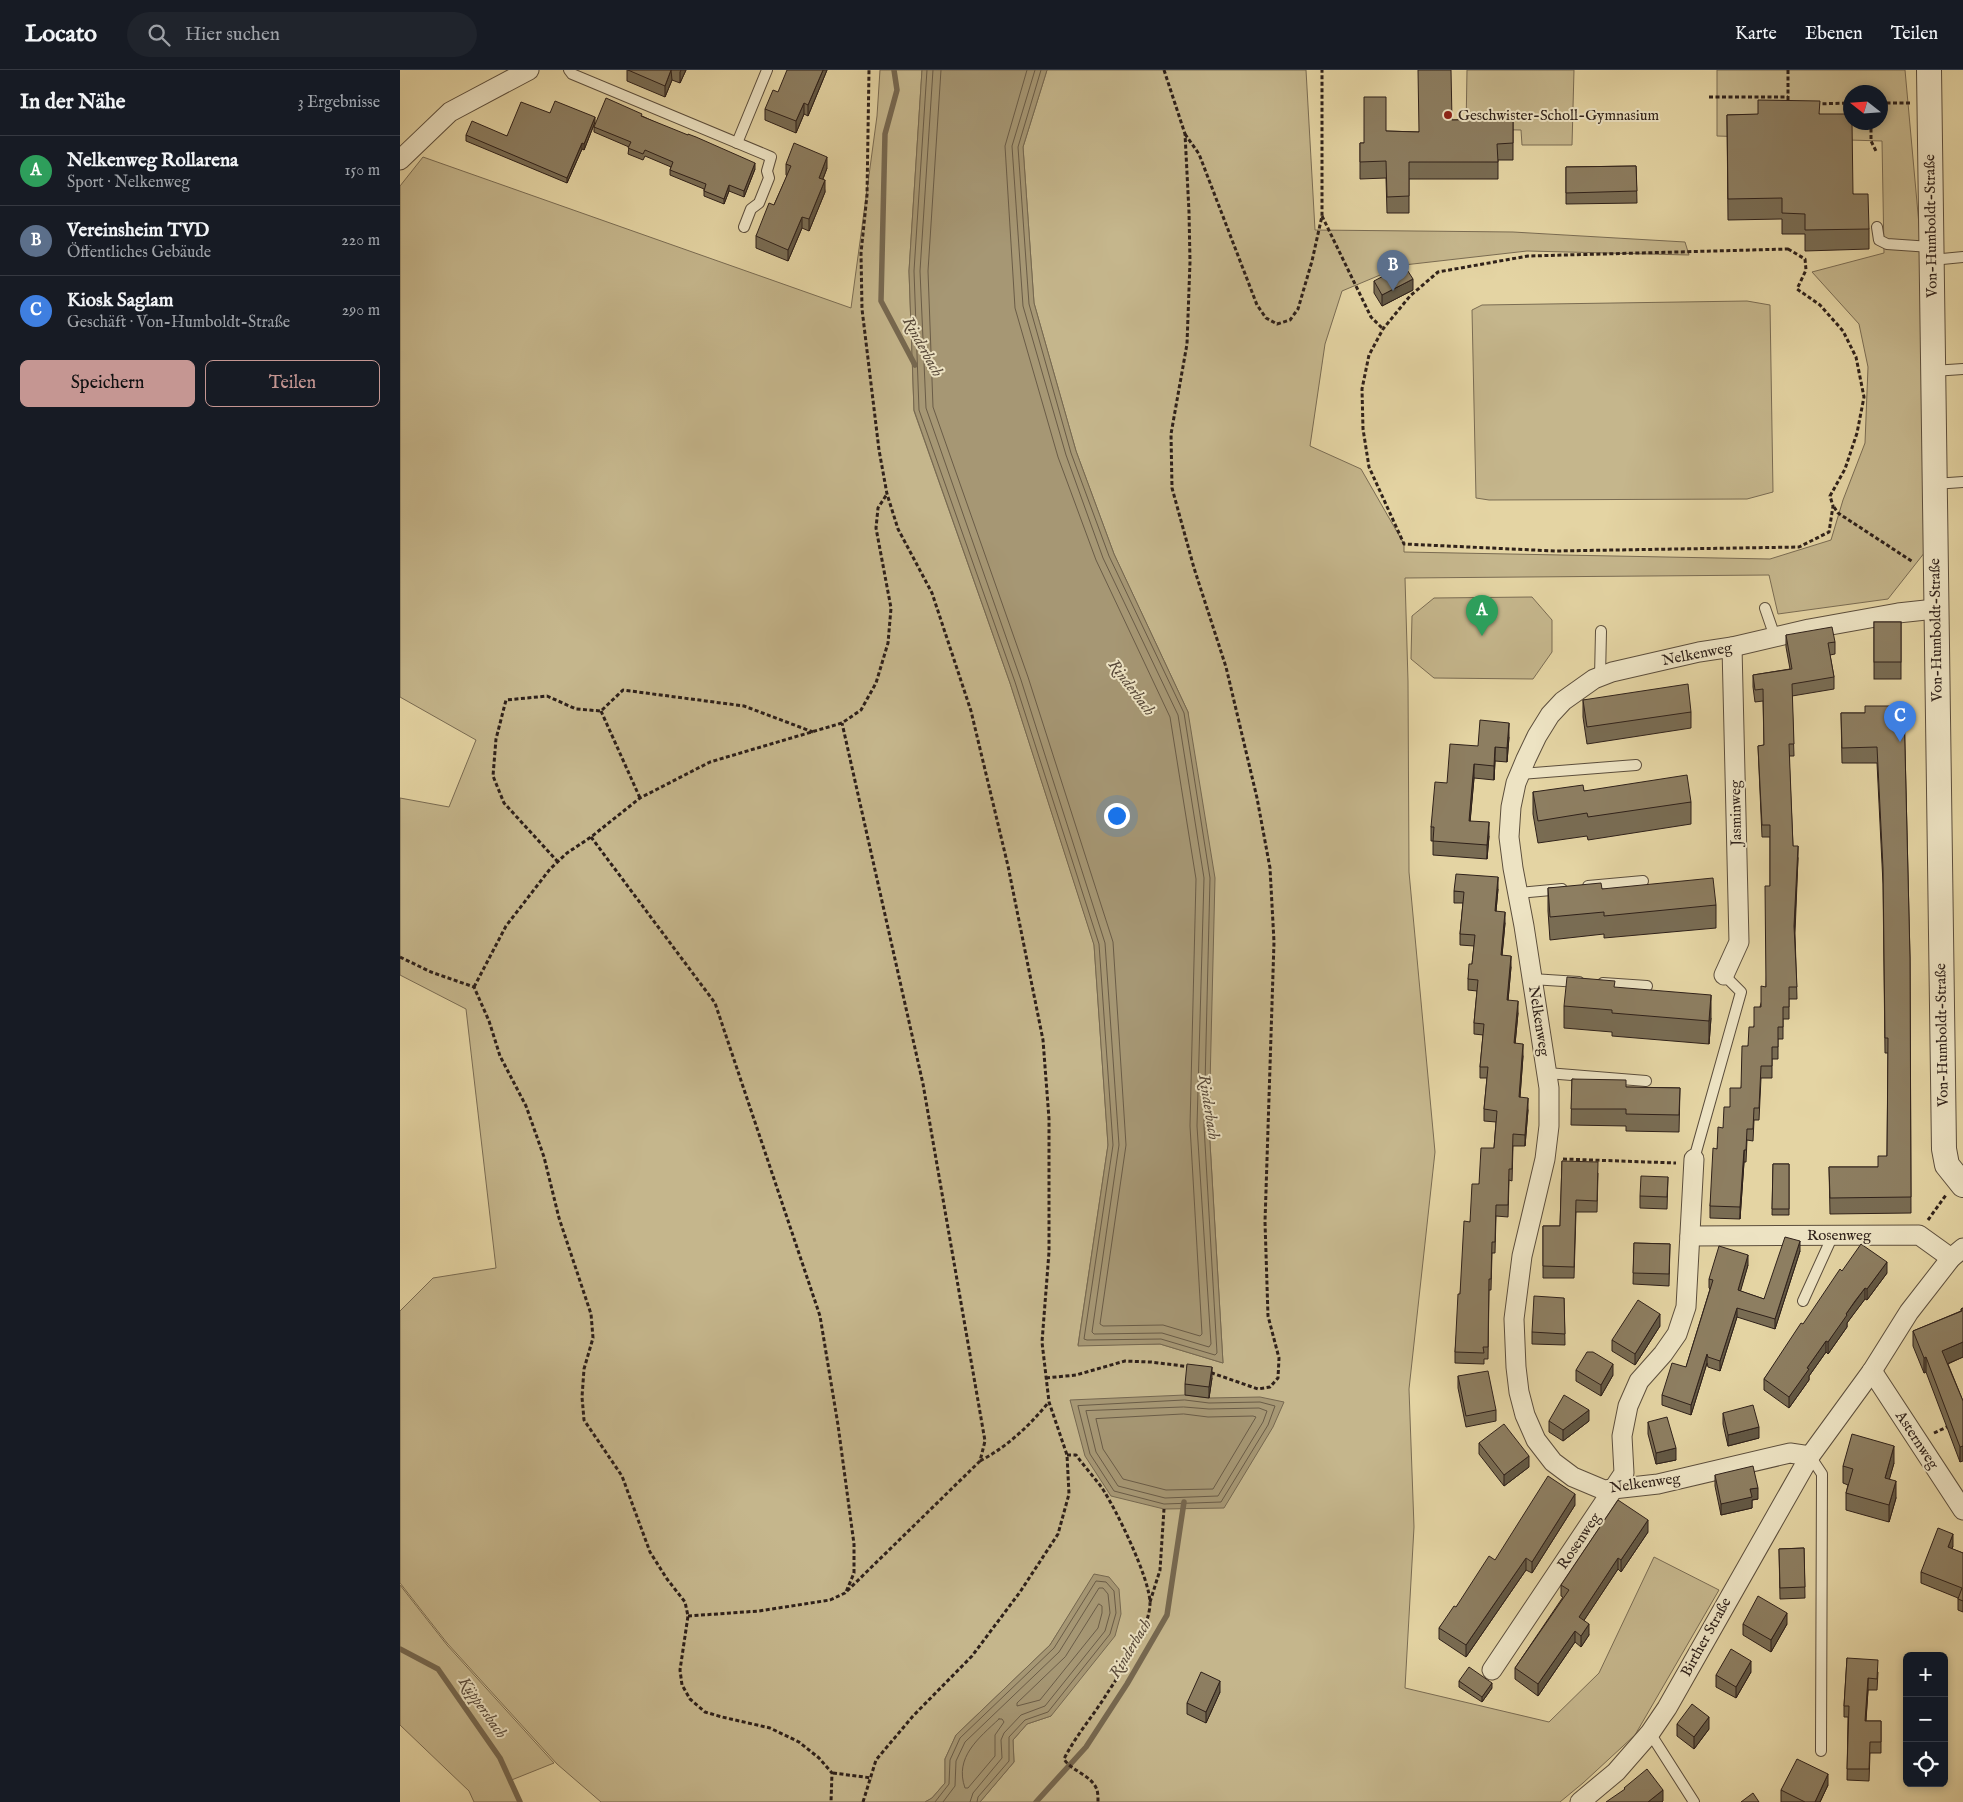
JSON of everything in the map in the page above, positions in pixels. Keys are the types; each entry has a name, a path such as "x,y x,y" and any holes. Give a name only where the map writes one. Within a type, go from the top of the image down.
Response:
{"street":[{"path":"400,160 450,112 529,70"},
{"name":"Von-Humboldt-Straße","path":"1929,70 1944,1149 1955,1189"},
{"name":"Nelkenweg","path":"1810,1456 1790,1453 1658,1484 1604,1490 1573,1477 1553,1462 1536,1440 1525,1415 1519,1392 1514,1343 1514,1311 1522,1256 1545,1159 1549,1126 1549,1088 1510,837 1511,808 1520,774 1537,736 1550,715 1578,690 1600,677 1612,672 1699,652 1898,613 1935,609"},
{"name":"Jasminweg","path":"1724,975 1739,942 1732,647"},
{"name":"Rosenweg","path":"1492,1670 1624,1473 1622,1436 1628,1406 1639,1381 1663,1354 1676,1334 1686,1307 1693,1161"},
{"name":"Rosenweg","path":"1690,1236 1919,1235 1957,1253"},
{"name":"Birther Straße","path":"1580,1802 1616,1772 1650,1733 1667,1708 1810,1456 1872,1370 1910,1312 1957,1253"},
{"name":"Asternweg","path":"1872,1370 1963,1510"}],"lane":[{"path":"569,70 572,74 771,157 767,171 769,178 759,203 751,209 744,227"},
{"path":"737,143 767,70"},
{"path":"1877,227 1879,240 1888,244 1931,253 1963,257"},
{"path":"1933,371 1963,368"},
{"path":"1934,484 1963,482"},
{"path":"1764,608 1775,637"},
{"path":"1600,677 1601,631"},
{"path":"1520,774 1636,765"},
{"path":"1518,893 1644,881"},
{"path":"1693,1161 1741,992 1724,975"},
{"path":"1532,979 1647,986"},
{"path":"1547,1073 1646,1081"},
{"path":"1803,1301 1834,1235"},
{"path":"1810,1456 1822,1474 1821,1751"},
{"path":"1650,1733 1694,1802"}],"path":[{"path":"863,1802 872,1778 876,1760 913,1716 972,1656 1020,1592 1058,1534 1069,1494 1067,1455 1049,1402 1042,1342 1049,1252 1049,1118 1043,1040 1008,866 971,711 932,593 898,529 888,494 879,450 862,309 861,253 867,195 869,70"},
{"path":"1164,70 1185,134 1198,154 1257,306 1266,318 1277,324 1290,320 1298,309 1312,261 1322,216 1322,70"},
{"path":"1788,70 1788,112"},
{"path":"1709,97 1788,97"},
{"path":"1888,103 1910,103"},
{"path":"1788,104 1797,104"},
{"path":"1815,104 1843,104"},
{"path":"1871,130 1871,141 1877,153"},
{"path":"1185,134 1190,262 1188,335 1170,434 1172,488 1194,568 1226,667 1257,798 1270,868 1274,942 1265,1222 1268,1316 1279,1358 1278,1378 1270,1387 1258,1389 1207,1371"},
{"path":"1322,216 1371,317 1383,329"},
{"path":"1834,506 1829,532 1799,547 1555,551 1404,544 1369,467 1363,429 1362,389 1369,355 1383,329 1410,296 1438,272 1528,256 1788,249 1805,259 1806,270 1797,289 1820,305 1843,331 1856,357 1864,396 1857,433 1844,469 1830,496 1838,513 1913,562"},
{"path":"474,987 506,926 558,862 567,852 592,837 640,798 710,762 842,723 861,710 876,683 888,643 891,608 876,528 878,508 888,494"},
{"path":"558,862 504,803 493,776 496,739 506,700 547,696 576,709 601,711 623,690 744,706 812,732"},
{"path":"601,711 640,798"},
{"path":"842,723 923,1084 985,1441 980,1461"},
{"path":"592,837 715,1003 820,1316 838,1425 854,1544 854,1574 845,1593"},
{"path":"400,957 430,972 474,987 500,1056 526,1106 544,1157 559,1218 591,1314 593,1338 584,1369 582,1397 584,1420 622,1476 650,1552 667,1579 685,1602 688,1616 680,1670 682,1685 690,1699 705,1712 770,1728 799,1742 819,1758 832,1773 872,1778"},
{"path":"1555,1159 1693,1161"},
{"path":"1926,1223 1955,1189"},
{"path":"1046,1378 1076,1375 1125,1361 1151,1362 1198,1369"},
{"path":"688,1616 760,1611 830,1600 845,1593 980,1461 1015,1439 1049,1402"},
{"path":"1926,1436 1954,1424"},
{"path":"1067,1455 1076,1455 1102,1489 1131,1544 1143,1573 1150,1603"},
{"path":"1098,1802 1097,1789 1090,1781 1067,1764 1064,1759 1129,1658 1146,1622 1160,1570 1164,1509"},
{"path":"831,1802 832,1773"}],"shaded area":[{"path":"880,70 922,70 909,271 914,411 1010,683 1094,944 1108,1145 1078,1345 1160,1344 1223,1363 1188,712 1114,554 1076,451 1034,303 1023,147 1047,70 1306,70 1315,230 1513,232 1685,242 1689,255 1527,251 1404,265 1342,291 1325,344 1310,446 1361,469 1404,544 1404,552 1770,559 1831,540 1843,500 1865,443 1868,367 1859,324 1812,272 1884,253 1882,141 1717,136 1717,70 1905,70 1921,247 1925,552 1888,599 1778,614 1769,575 1405,578 1408,681 1409,872 1435,1152 1409,1389 1414,1527 1405,1688 1549,1722 1599,1673 1654,1557 1719,1590 1635,1735 1560,1802 980,1802 1014,1762 1013,1740 1027,1724 1051,1716 1095,1574 1050,1645 956,1735 945,1759 945,1783 932,1798 925,1802 601,1802 557,1764 447,1643 400,1583 400,1311 433,1278 496,1268 466,1009 400,975 400,798 449,807 476,740 400,697 400,186 423,157 851,308 877,116"},
{"path":"1467,70 1574,70 1572,145 1522,145 1521,130 1466,129"},
{"path":"1747,301 1770,305 1773,492 1747,499 1489,500 1476,498 1472,310 1482,305"},
{"path":"1532,597 1552,620 1552,652 1533,679 1434,678 1411,659 1412,616 1434,598"},
{"path":"400,1585 447,1645 554,1763 509,1781 519,1802 474,1802 469,1791 400,1725"}],"water":[{"path":"922,70 1047,70 1023,147 1034,303 1076,451 1114,554 1188,712 1215,878 1209,1126 1223,1363 1160,1344 1078,1346 1108,1145 1094,945 1010,683 914,410 909,271"},
{"path":"1185,1395 1209,1398 1260,1397 1284,1402 1273,1427 1224,1508 1164,1509 1111,1496 1085,1456 1070,1400"},
{"path":"1094,1574 1109,1577 1119,1589 1121,1614 1115,1636 1051,1716 1027,1724 1013,1740 1014,1762 980,1802 925,1802 932,1798 945,1783 945,1759 956,1735 1050,1645"}],"building":[{"path":"628,70 671,70 665,86"},
{"path":"787,70 823,70 808,105 804,103 796,121 765,109 773,90 778,92"},
{"path":"1418,70 1451,70 1452,120 1513,119 1513,143 1497,144 1498,162 1409,162 1409,196 1387,197 1386,161 1360,162 1360,143 1364,143 1364,97 1386,97 1386,131 1419,132"},
{"path":"606,98 642,114 641,116 696,137 755,163 744,191 729,185 724,199 704,191 706,184 670,170 673,162 645,150 643,154 628,148 631,142 594,127"},
{"path":"1758,100 1820,101 1819,114 1843,114 1843,130 1852,130 1853,194 1868,194 1869,229 1805,230 1805,214 1782,213 1782,198 1728,199 1727,115 1758,114"},
{"path":"555,101 595,117 567,178 466,135 472,121 507,136 521,102 550,113"},
{"path":"794,143 827,157 819,178 825,180 809,219 802,217 788,250 756,236 769,203 774,205 791,166 786,164"},
{"path":"1636,166 1637,191 1566,193 1566,167"},
{"path":"1404,265 1413,279 1382,295 1374,281"},
{"path":"1874,622 1901,622 1901,662 1874,662"},
{"path":"1832,627 1835,642 1828,643 1834,677 1792,684 1794,744 1789,744 1793,846 1798,846 1794,926 1797,987 1789,987 1789,1007 1783,1007 1783,1027 1778,1027 1778,1047 1772,1047 1772,1066 1761,1066 1759,1108 1754,1108 1753,1129 1747,1129 1740,1207 1710,1206 1713,1148 1717,1149 1718,1127 1723,1128 1724,1107 1730,1107 1730,1088 1741,1088 1742,1046 1748,1046 1749,1027 1754,1027 1754,1007 1761,1007 1761,986 1766,987 1765,886 1770,886 1770,825 1762,825 1758,746 1764,745 1763,689 1755,690 1753,675 1792,669 1786,635"},
{"path":"1688,684 1691,712 1587,727 1583,700"},
{"path":"1865,706 1904,706 1910,958 1911,1197 1830,1198 1829,1167 1878,1167 1878,1156 1887,1156 1888,1038 1885,1038 1883,868 1877,747 1842,748 1841,713 1865,713"},
{"path":"1480,720 1509,723 1507,748 1495,747 1494,766 1474,764 1469,821 1489,822 1487,845 1433,841 1434,827 1431,827 1435,782 1447,783 1450,744 1478,746"},
{"path":"1687,775 1691,802 1588,817 1587,813 1538,821 1533,792 1583,785 1584,791"},
{"path":"1456,874 1498,877 1495,911 1505,912 1501,955 1511,956 1507,1000 1518,1001 1514,1043 1523,1044 1519,1097 1528,1098 1525,1135 1513,1134 1512,1169 1509,1169 1508,1205 1496,1205 1495,1242 1492,1242 1491,1279 1489,1279 1488,1347 1483,1347 1484,1353 1455,1352 1464,1221 1470,1222 1472,1184 1479,1184 1481,1148 1494,1148 1497,1111 1484,1109 1488,1067 1480,1067 1484,1024 1474,1023 1478,980 1468,979 1469,964 1472,964 1475,935 1460,934 1464,892 1454,891"},
{"path":"1713,878 1716,905 1604,916 1604,912 1550,917 1548,888 1601,883 1602,889"},
{"path":"1567,977 1615,981 1614,987 1711,995 1709,1021 1612,1013 1612,1010 1564,1006"},
{"path":"1572,1079 1626,1080 1626,1087 1680,1088 1679,1115 1626,1114 1626,1109 1571,1109"},
{"path":"1562,1161 1598,1162 1597,1201 1576,1200 1574,1267 1543,1266 1543,1226 1560,1226"},
{"path":"1773,1164 1789,1164 1789,1209 1772,1209"},
{"path":"1641,1176 1668,1177 1667,1197 1640,1196"},
{"path":"1785,1237 1800,1241 1775,1319 1737,1308 1720,1361 1708,1357 1707,1354 1691,1405 1662,1395 1672,1363 1686,1367 1713,1280 1709,1279 1719,1246 1748,1255 1738,1290 1764,1299"},
{"path":"1634,1243 1670,1244 1669,1274 1633,1273"},
{"path":"1861,1244 1887,1262 1867,1289 1865,1288 1855,1301 1828,1342 1826,1341 1807,1368 1809,1369 1789,1397 1764,1379 1801,1323 1803,1324 1840,1269 1842,1271"},
{"path":"1534,1296 1564,1298 1565,1334 1532,1332"},
{"path":"1638,1300 1660,1314 1635,1354 1612,1340"},
{"path":"1963,1308 1963,1342 1942,1351 1963,1401 1963,1446 1960,1447 1926,1357 1924,1358 1913,1331 1962,1311 1961,1309"},
{"path":"1587,1352 1593,1352 1613,1364 1601,1385 1576,1370"},
{"path":"1187,1364 1212,1367 1209,1387 1185,1384"},
{"path":"1488,1371 1496,1410 1466,1416 1458,1376"},
{"path":"1564,1395 1589,1410 1563,1430 1549,1421"},
{"path":"1753,1405 1759,1427 1728,1435 1723,1413"},
{"path":"1667,1417 1676,1448 1656,1453 1648,1422"},
{"path":"1504,1424 1529,1456 1504,1475 1479,1443"},
{"path":"1852,1434 1894,1446 1885,1478 1896,1481 1889,1505 1846,1493 1853,1469 1843,1466"},
{"path":"1753,1466 1758,1488 1750,1489 1752,1497 1721,1504 1715,1475"},
{"path":"1548,1476 1575,1494 1532,1562 1526,1558 1466,1645 1439,1628 1454,1606 1456,1607 1489,1556 1495,1560"},
{"path":"1618,1500 1648,1520 1621,1560 1618,1558 1579,1617 1589,1624 1581,1636 1575,1631 1538,1684 1515,1668 1569,1590 1561,1585"},
{"path":"1938,1528 1953,1534 1948,1547 1963,1553 1963,1601 1958,1599 1962,1588 1921,1572"},
{"path":"1804,1548 1805,1587 1780,1588 1779,1549"},
{"path":"1758,1596 1787,1613 1771,1640 1743,1624"},
{"path":"1731,1649 1751,1661 1736,1687 1716,1675"},
{"path":"1847,1658 1878,1660 1877,1679 1868,1678 1865,1721 1881,1721 1881,1742 1870,1742 1869,1769 1847,1769 1849,1706 1844,1706"},
{"path":"1469,1667 1492,1683 1482,1697 1459,1681"},
{"path":"1201,1672 1220,1681 1206,1712 1187,1703"},
{"path":"1692,1704 1709,1717 1694,1737 1677,1724"},
{"path":"1797,1759 1828,1774 1815,1802 1805,1802 1781,1790"},
{"path":"1647,1769 1663,1790 1648,1802 1606,1802 1625,1789"},
{"path":"1753,1793 1759,1802 1741,1802"}],"waterway":[{"name":"Rinderbach","path":"894,70 897,90 885,134 881,301 915,365"},
{"name":"Rinderbach","path":"1036,1802 1086,1747 1127,1684 1167,1615 1184,1502"},
{"name":"Küppersbach","path":"400,1649 438,1669 500,1758 520,1802"}],"place":[{"name":"Geschwister-Scholl-Gymnasium","path":"1448,115"},
{"name":"Vereinsheim TVD","path":"1393,291"},
{"name":"Nelkenweg Rollarena","path":"1482,636"},
{"name":"Kiosk Saglam","path":"1900,742"}]}
